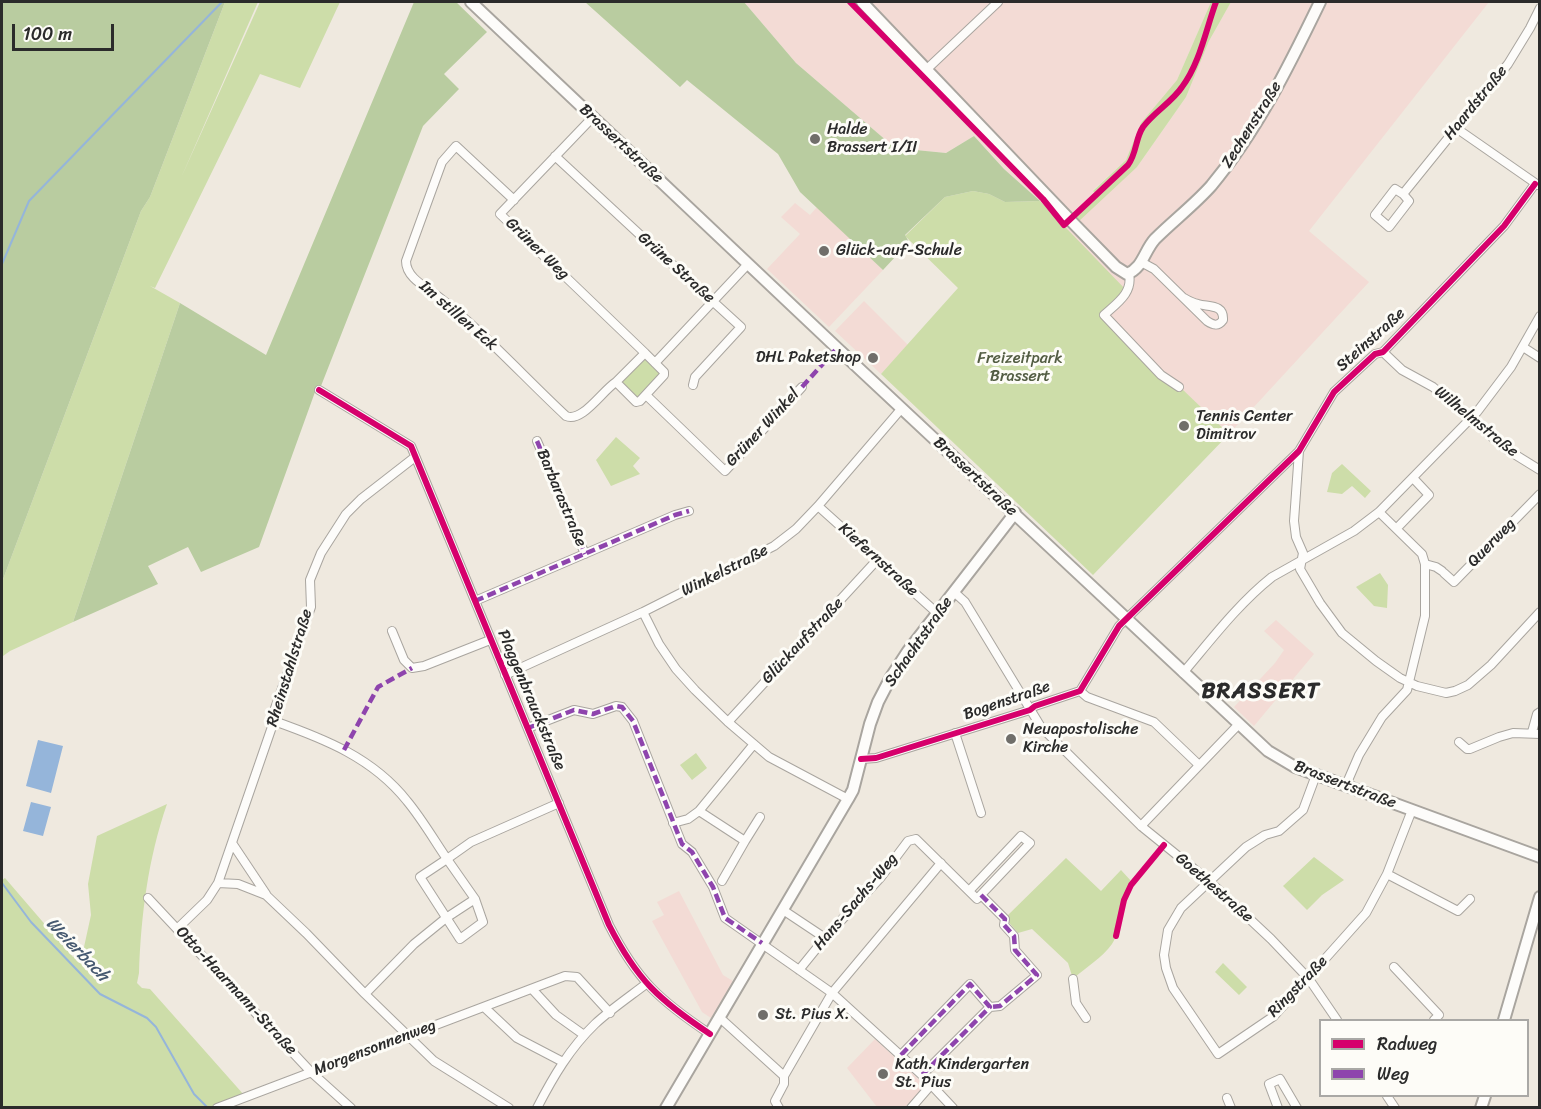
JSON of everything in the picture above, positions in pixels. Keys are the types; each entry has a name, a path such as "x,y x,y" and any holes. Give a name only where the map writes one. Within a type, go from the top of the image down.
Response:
{"street":[{"name":"Brassertstraße","path":"471,2 1268,751 1295,767 1539,856"},
{"path":"862,2 1107,258 1119,270 1129,274 1131,282 1128,292 1104,315 1161,375 1179,387"},
{"path":"927,69 998,2"},
{"name":"Zechenstraße","path":"1129,274 1141,262 1150,244 1208,189 1239,150 1264,110 1320,2"},
{"name":"Haardstraße","path":"1403,194 1508,64 1530,28 1539,8"},
{"name":"Grüner Weg","path":"593,117 500,214 655,363"},
{"path":"1456,128 1537,184"},
{"name":"Im stillen Eck","path":"514,200 456,146 441,162 406,261 410,274 447,303 569,418 580,415 607,387 616,382"},
{"name":"Grüne Straße","path":"555,156 741,327 695,377 693,385"},
{"name":"Steinstraße","path":"1126,620 1299,451 1335,392 1375,354 1383,352 1504,226 1537,184"},
{"name":"Haardstraße","path":"1395,189 1403,194 1410,201 1389,226 1375,215 1395,189"},
{"path":"1141,262 1154,269 1184,298 1213,325 1223,320 1223,312 1220,309 1194,303 1184,298"},
{"path":"645,353 616,382 636,402 640,401 664,375 655,363 748,264"},
{"path":"1183,673 1220,629 1261,586 1272,577 1354,531 1379,512 1413,478 1471,419 1504,376 1539,316"},
{"path":"1523,347 1539,358"},
{"name":"Wilhelmstraße","path":"1383,352 1402,370 1433,387 1506,449 1539,470"},
{"name":"Grüner Winkel","path":"646,395 725,471 802,387"},
{"name":"Plaggenbrauckstraße","path":"319,390 411,446 559,803 569,833 624,955 646,984 674,1010 710,1034"},
{"name":"Winkelstraße","path":"505,675 643,612 774,546 796,529 818,506 902,408"},
{"name":"Barbarastraße","path":"537,441 585,554"},
{"path":"1299,451 1294,512 1296,537 1303,553 1300,569 1320,603 1342,633 1376,661 1408,682 1446,693 1468,685 1491,665 1539,612"},
{"name":"Rheinstahlstraße","path":"178,928 207,900 218,883 274,721 274,711 311,607 310,580 321,553 346,514 361,499 415,457"},
{"path":"1396,528 1428,495 1413,478"},
{"name":"Querweg","path":"1425,564 1436,567 1454,582 1539,494"},
{"name":"Kiefernstraße","path":"818,506 937,613"},
{"path":"670,507 675,515"},
{"name":"Barbarastraße","path":"475,601 689,511"},
{"path":"1346,785 1359,755 1382,717 1407,690 1425,616 1425,564 1422,554 1379,512"},
{"name":"Schachtstraße","path":"666,1107 848,799 870,724 887,685 908,651 1015,513"},
{"name":"Glückaufstraße","path":"728,722 878,560"},
{"name":"Goethestraße","path":"954,592 965,602 1041,727 1141,826 1209,881 1271,939 1309,979 1336,1019"},
{"path":"643,612 676,669 728,722 769,757 848,799"},
{"path":"1126,620 1119,626 1080,691 1087,697 1154,722 1199,765"},
{"path":"392,630 404,660 412,668 424,666 490,640"},
{"name":"Bogenstraße","path":"861,759 876,758 1030,710 1035,706 1080,691"},
{"path":"528,728 577,710 593,714 616,705 622,707 633,721 682,844 692,852 713,887 725,918 832,993 901,1055 953,1107"},
{"path":"1459,742 1470,749 1499,737 1536,733 1539,712"},
{"path":"274,721 321,737 356,756 374,769 408,802 447,859 475,899 483,922 460,939 420,877 447,859 471,842 559,803"},
{"path":"1141,826 1238,724"},
{"name":"Bogenstraße","path":"955,733 981,813"},
{"path":"673,823 688,819 699,811 754,744"},
{"name":"Ringstraße","path":"1316,775 1303,810 1279,831 1265,835 1246,847 1181,908 1168,930 1164,955 1173,988 1218,1054 1274,1016 1366,913 1388,874 1412,810"},
{"path":"699,811 746,841"},
{"path":"722,881 760,817"},
{"path":"969,891 1021,836 1030,843 979,897"},
{"name":"Hans-Sachs-Weg","path":"798,970 881,878 905,843 916,839 941,863"},
{"path":"232,843 266,895 434,1061 509,1107"},
{"path":"779,1107 775,1101 784,1084 784,1076 832,993 941,863 969,891 1005,919 1004,925 1014,936 1015,950 1036,975 1000,1006 990,1007 922,1075"},
{"path":"1388,874 1458,911 1470,899"},
{"path":"218,883 238,884 266,895"},
{"path":"1504,1019 1535,925 1539,897"},
{"name":"Otto-Haarmann-Straße","path":"148,898 311,1072 351,1107"},
{"path":"364,994 414,944 446,918 475,899"},
{"path":"783,910 825,938"},
{"path":"1394,967 1439,1015 1435,1019"},
{"name":"Morgensonnenweg","path":"218,1107 565,976 577,977 610,1013"},
{"path":"1073,979 1076,1003 1086,1018"},
{"path":"537,1107 555,1074 584,1035 646,984"},
{"path":"901,1055 970,984 990,1007"},
{"path":"532,989 556,1015 584,1035"},
{"path":"484,1007 517,1038 563,1062"},
{"path":"719,1017 784,1076"},
{"path":"1278,1107 1269,1084 1280,1079 1297,1107"},
{"path":"911,1107 932,1085"},
{"path":"1227,1098 1231,1107"}],"shaded area":[{"path":"744,2 1211,2 1177,80 1141,123 1126,160 1093,190 1095,193 1072,215 1137,167 1186,97 1209,41 1231,2 1489,2 1309,231 1369,282 1229,434 1104,315 1065,228 1040,201 1004,169 974,136 946,153 895,148 796,63"},
{"name":"Glück-auf-Schule","path":"795,203 810,215 817,207 883,270 829,327 767,269 800,234 781,217"},
{"path":"864,301 908,345 881,374 835,331"},
{"path":"1276,620 1314,654 1254,726 1234,707 1275,663 1284,650 1264,631"},
{"path":"679,891 723,975 733,981 711,1018 702,1012 652,921 664,915 657,902"},
{"name":"Kath. Kindergarten St. Pius","path":"875,1039 926,1086 905,1107 877,1107 847,1068"}],"green space":[{"path":"2,2 225,2 150,197 141,211 2,582"},
{"path":"225,2 258,2 181,178 260,2 340,2 300,88 260,74 155,288 150,286 180,303 73,622 10,651 3,656 2,660 2,582 141,211 150,197"},
{"path":"414,2 456,2 487,32 444,74 459,89 423,126 321,386 319,385 315,392 259,547 201,572 188,547 148,566 158,584 73,622 180,303 266,355"},
{"path":"585,2 744,2 796,63 895,148 946,153 974,136 1004,169 1040,201 1005,202 989,194 973,191 945,197 905,235 909,242 883,270 800,192 778,154 687,80 680,87"},
{"path":"1211,2 1231,2 1209,41 1186,97 1137,167 1078,222 1072,215 1095,193 1093,191 1126,160 1141,123 1177,80"},
{"name":"Freizeitpark Brassert","path":"973,191 989,194 1005,202 1040,201 1128,292 1105,315 1229,434 1093,575 881,374 958,288 905,236 945,197"},
{"path":"642,358 647,358 661,372 661,376 637,399 620,384 620,380"},
{"path":"616,437 640,458 633,466 640,474 611,486 596,460"},
{"path":"1342,464 1371,491 1365,498 1352,486 1342,494 1327,492 1332,473"},
{"path":"1380,573 1388,585 1387,608 1374,606 1356,587"},
{"path":"696,753 707,768 692,780 680,765"},
{"path":"167,804 155,845 147,887 137,983 142,988 150,989 244,1095 211,1107 2,1107 2,880 5,878 73,957 84,947 91,915 88,884 97,836"},
{"path":"1314,857 1344,880 1322,895 1307,910 1283,886"},
{"path":"1066,858 1101,891 1121,870 1132,882 1112,944 1073,979 1068,963 1032,929 1018,933 1005,918"},
{"path":"1223,963 1247,987 1239,995 1215,972"}],"water":[{"path":"38,740 63,746 51,793 26,786"},
{"path":"31,802 51,807 43,836 23,831"}],"waterway":[{"path":"2,264 29,201 222,2"},
{"name":"Weierbach","path":"2,883 31,922 100,994 147,1018 156,1027 194,1094 208,1108"}],"marked path":[{"path":"802,387 837,348"},
{"path":"537,441 585,554"},
{"path":"475,601 689,511"},
{"path":"344,750 378,687 412,668"},
{"path":"528,728 574,710 593,714 616,706 622,707 633,721 682,844 692,852 713,887 725,918 762,943"},
{"path":"981,895 1005,919 1004,925 1014,936 1015,950 1037,975 1000,1006 990,1007"},
{"path":"901,1055 970,984 990,1007 922,1075"}],"cycle path":[{"path":"850,2 1043,199 1064,225 1128,165 1143,127 1182,87 1194,67 1216,2"},
{"path":"861,759 876,758 1030,710 1035,706 1080,691 1119,626 1299,451 1334,392 1375,354 1383,352 1504,226 1535,184"},
{"path":"319,390 411,446 609,925 629,960 651,987 663,999 710,1034"},
{"path":"1116,936 1124,900 1131,885 1164,845"}],"place":[{"name":"Halde Brassert I/II","path":"815,139"},
{"name":"Glück-auf-Schule","path":"824,251"},
{"name":"DHL Paketshop","path":"873,358"},
{"name":"Tennis Center Dimitrov","path":"1184,426"},
{"name":"Neuapostolische Kirche","path":"1011,739"},
{"name":"St. Pius X.","path":"763,1015"},
{"name":"Kath. Kindergarten St. Pius","path":"883,1074"}],"district":[{"name":"BRASSERT","path":"1261,692"}]}
